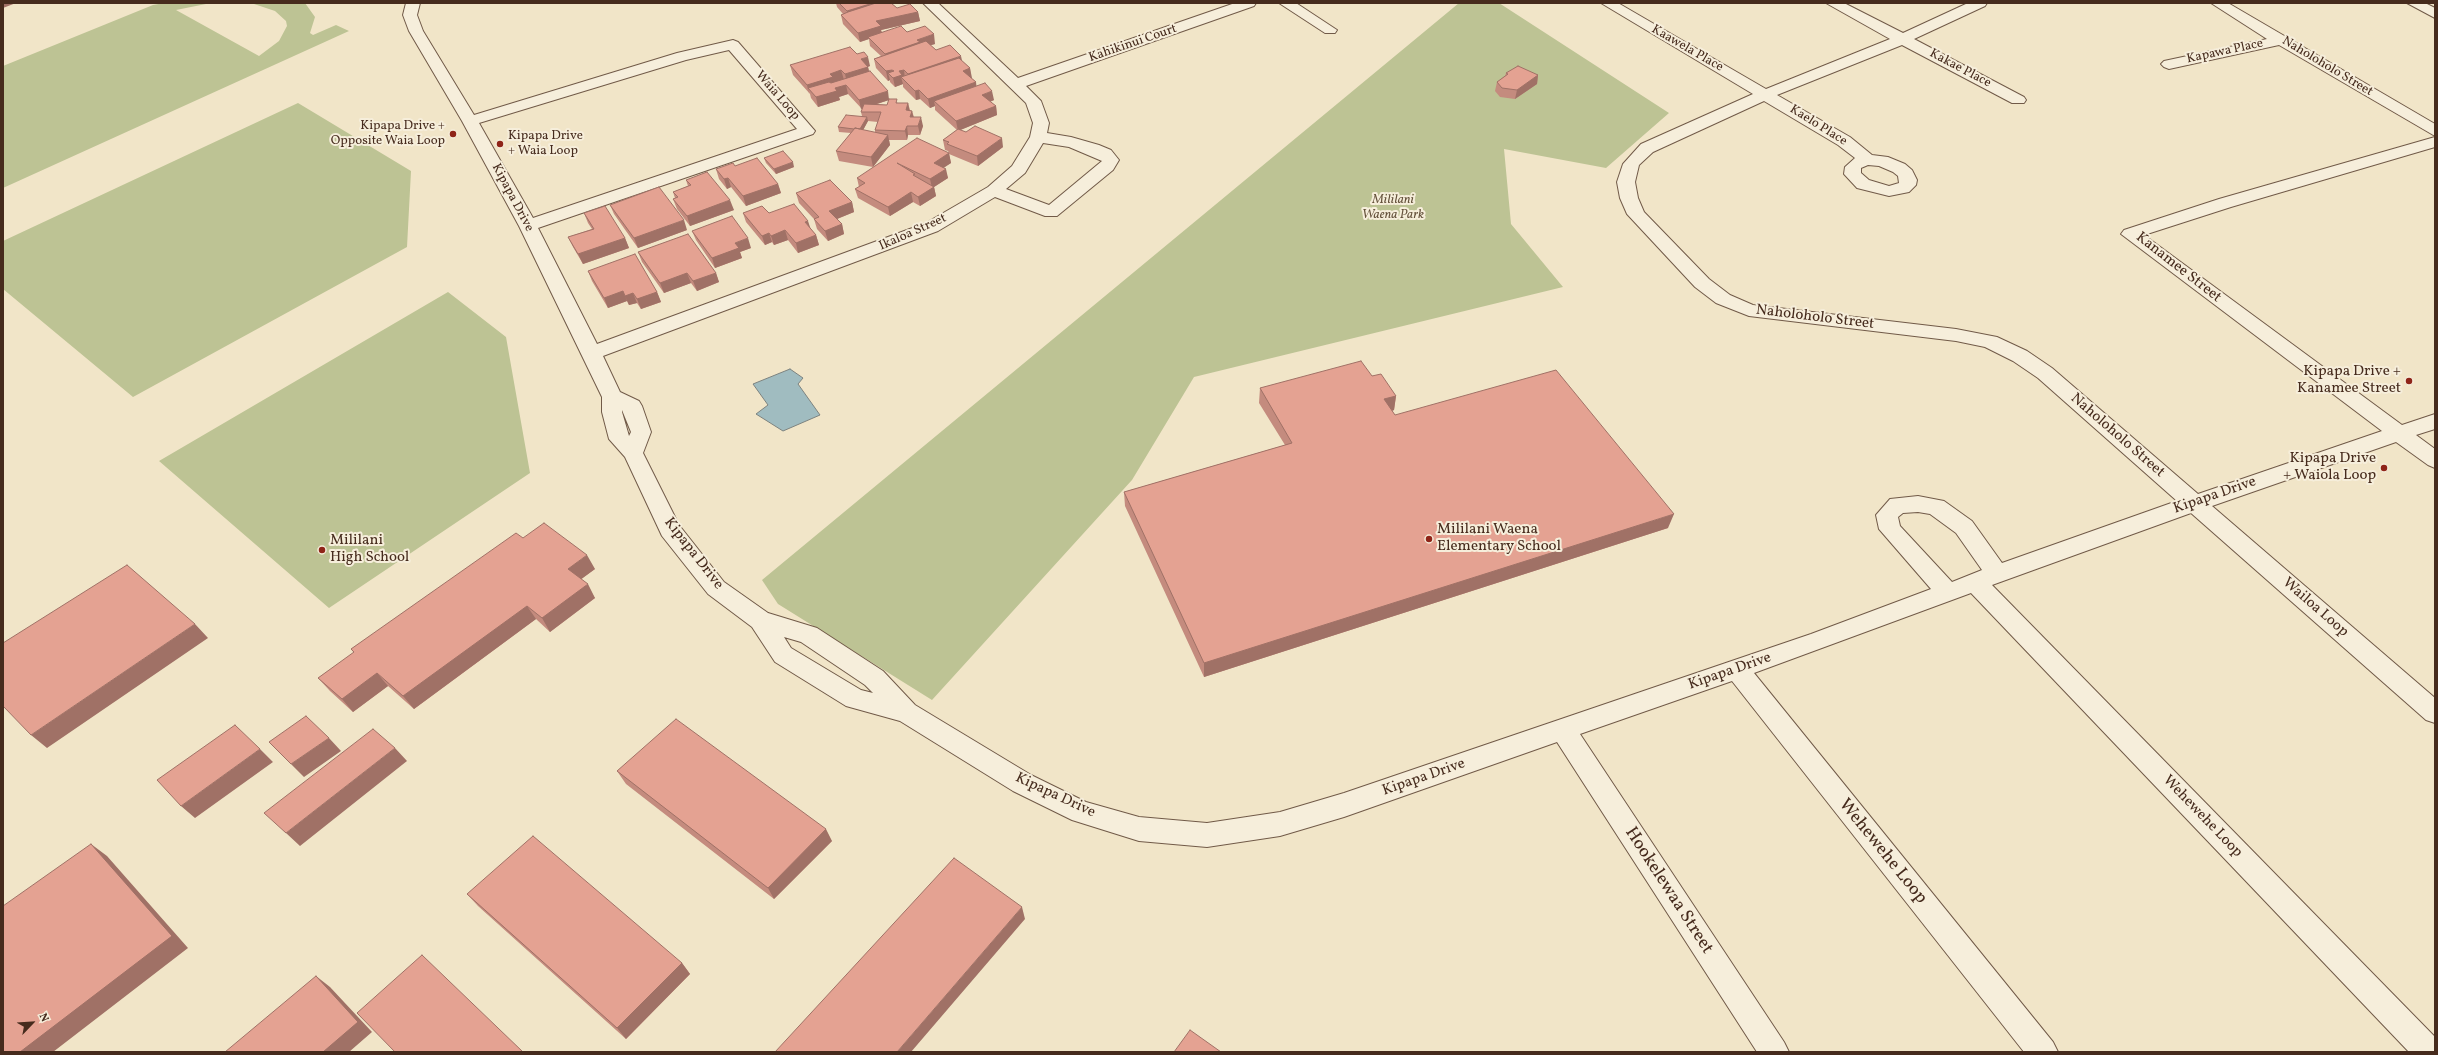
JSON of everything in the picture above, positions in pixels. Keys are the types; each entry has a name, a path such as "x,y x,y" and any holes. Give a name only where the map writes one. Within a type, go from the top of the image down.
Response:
{"street":[{"name":"Kipapa Drive","path":"413,3 410,16 416,31 470,121 528,226 592,353 612,397 612,412 619,439 633,453 670,530 716,588 760,620 783,654 855,699 906,712 1022,783 1081,812 1139,829 1207,835 1280,824 1344,805 1737,670 2195,503 2435,421"},
{"name":"Ikaloa Street","path":"592,353 932,227 994,191 1019,169 1038,137 1041,123 1039,112 1033,101 1017,84 930,3"},
{"name":"Kahikinui Court","path":"1017,84 1249,3"},
{"path":"1286,3 1330,30"},
{"name":"Kaawela Place","path":"1608,3 1767,94"},
{"name":"Kakae Place","path":"1834,3 2018,100"},
{"name":"Naholoholo Street","path":"1980,3 1903,39 1767,94 1647,148 1631,164 1626,182 1629,198 1636,214 1702,283 1723,299 1749,310 1777,316 1956,334 1990,342 2020,356 2044,373 2195,503"},
{"name":"Naholoholo Street","path":"2218,3 2435,132"},
{"path":"2414,3 2435,14"},
{"name":"Kapawa Place","path":"2169,64 2282,40"},
{"name":"Waia Loop","path":"470,121 682,56 733,45 807,131 528,226"},
{"name":"Kaelo Place","path":"1767,94 1844,141 1867,160"},
{"path":"994,191 1051,212 1107,166 1111,160 1105,154 1086,146 1038,137"},
{"name":"Kanamee Street","path":"2400,434 2130,234 2218,205 2435,142"},
{"path":"2400,434 2435,460"},
{"name":"Wailoa Loop","path":"2195,503 2435,713"},
{"path":"1948,593 1890,529 1888,515 1898,504 1918,504 1936,507 1964,526 1986,578"},
{"name":"Wehewehe Loop","path":"1986,578 2429,1052"},
{"name":"Wehewehe Loop","path":"1737,670 2042,1052"},
{"name":"Hookelewaa Street","path":"1563,730 1774,1052"}],"green space":[{"path":"164,3 211,3 176,10 259,56 279,41 287,26 286,21 275,11 251,3 305,3 315,17 310,33 313,35 336,25 349,31 3,188 3,66 153,5"},
{"name":"Mililani Waena Park","path":"1459,3 1499,3 1669,113 1606,168 1504,149 1511,224 1563,287 1194,377 1132,480 932,700 778,604 762,580"},
{"path":"298,103 411,171 407,247 133,397 3,289 3,241"},
{"path":"448,292 506,337 530,473 329,608 159,461"}],"water":[{"path":"790,369 803,378 798,384 820,415 783,431 756,414 768,405 753,384"}],"building":[{"path":"839,3 873,3 847,11"},
{"path":"876,3 891,3 897,8 910,4 918,12 876,21 881,26 858,33 841,15"},
{"path":"901,26 907,32 925,26 934,34 917,40 920,42 885,54 868,37"},
{"path":"926,41 936,50 950,45 961,56 908,74 904,70 899,71 902,75 893,78 888,73 894,71 886,71 874,59"},
{"path":"850,47 857,54 864,52 868,57 861,59 868,67 845,74 841,70 830,74 833,77 807,85 790,65"},
{"path":"959,58 970,68 963,71 976,82 928,99 919,90 915,91 901,77"},
{"path":"1518,66 1538,75 1517,90 1502,88 1497,82 1508,74 1506,73"},
{"path":"870,71 888,91 859,100 846,85 835,88 837,91 816,97 808,88 829,82 831,83"},
{"path":"985,83 992,91 982,95 996,106 956,121 934,101"},
{"path":"889,99 897,99 896,103 908,103 906,110 912,111 910,117 921,117 918,126 907,126 905,131 875,130 881,112 861,112 864,104 887,105"},
{"path":"846,115 867,117 860,129 838,127"},
{"path":"975,126 1002,138 977,156 947,144 949,142 943,140 958,129 966,132"},
{"path":"855,128 888,135 871,157 836,151"},
{"path":"917,138 949,153 934,163 946,169 930,179 897,163 915,174 913,175 934,187 918,197 911,192 888,207 855,189 865,183 857,178"},
{"path":"783,151 793,162 774,169 764,158"},
{"path":"757,158 778,184 743,196 728,178 724,179 716,169 733,163 735,166"},
{"path":"707,172 730,200 687,216 673,199 678,197 673,192 691,185 686,180"},
{"path":"830,180 852,202 829,211 842,224 825,231 814,219 819,217 796,193"},
{"path":"659,187 684,220 634,238 610,205"},
{"path":"794,204 808,221 805,222 816,235 796,243 785,230 771,236 769,233 762,236 743,213 762,206 769,213"},
{"path":"605,206 625,238 578,254 568,237 594,229 584,213"},
{"path":"732,216 748,238 735,243 739,248 712,258 692,231"},
{"path":"688,234 716,273 693,281 687,273 660,283 638,252"},
{"path":"635,254 657,292 637,299 633,293 625,296 623,291 604,298 588,271"},
{"path":"1361,361 1372,376 1381,374 1396,396 1384,399 1395,415 1556,370 1674,514 1204,663 1124,492 1292,443 1260,388"},
{"path":"544,523 587,555 568,569 588,584 542,618 527,606 403,696 377,673 342,699 318,678 354,652 351,649 516,533 523,538"},
{"path":"127,565 195,624 31,735 3,706 3,643"},
{"path":"306,716 329,738 291,764 269,742"},
{"path":"676,719 826,829 768,888 617,771"},
{"path":"235,725 260,749 181,806 157,780"},
{"path":"373,729 395,748 286,833 264,813"},
{"path":"533,836 682,963 617,1028 467,894"},
{"path":"91,844 172,936 20,1052 3,1052 3,906"},
{"path":"954,858 1022,907 897,1052 775,1052"},
{"path":"422,955 523,1052 395,1052 357,1013"},
{"path":"316,976 358,1022 323,1052 225,1052"},
{"path":"1190,1030 1221,1052 1174,1052"}],"place":[{"name":"Kipapa Drive + Opposite Waia Loop","path":"453,134"},
{"name":"Kipapa Drive + Waia Loop","path":"500,144"},
{"name":"Kipapa Drive + Kanamee Street","path":"2409,381"},
{"name":"Kipapa Drive + Waiola Loop","path":"2384,468"},
{"name":"Mililani Waena Elementary School","path":"1429,539"},
{"name":"Mililani High School","path":"322,550"}]}
